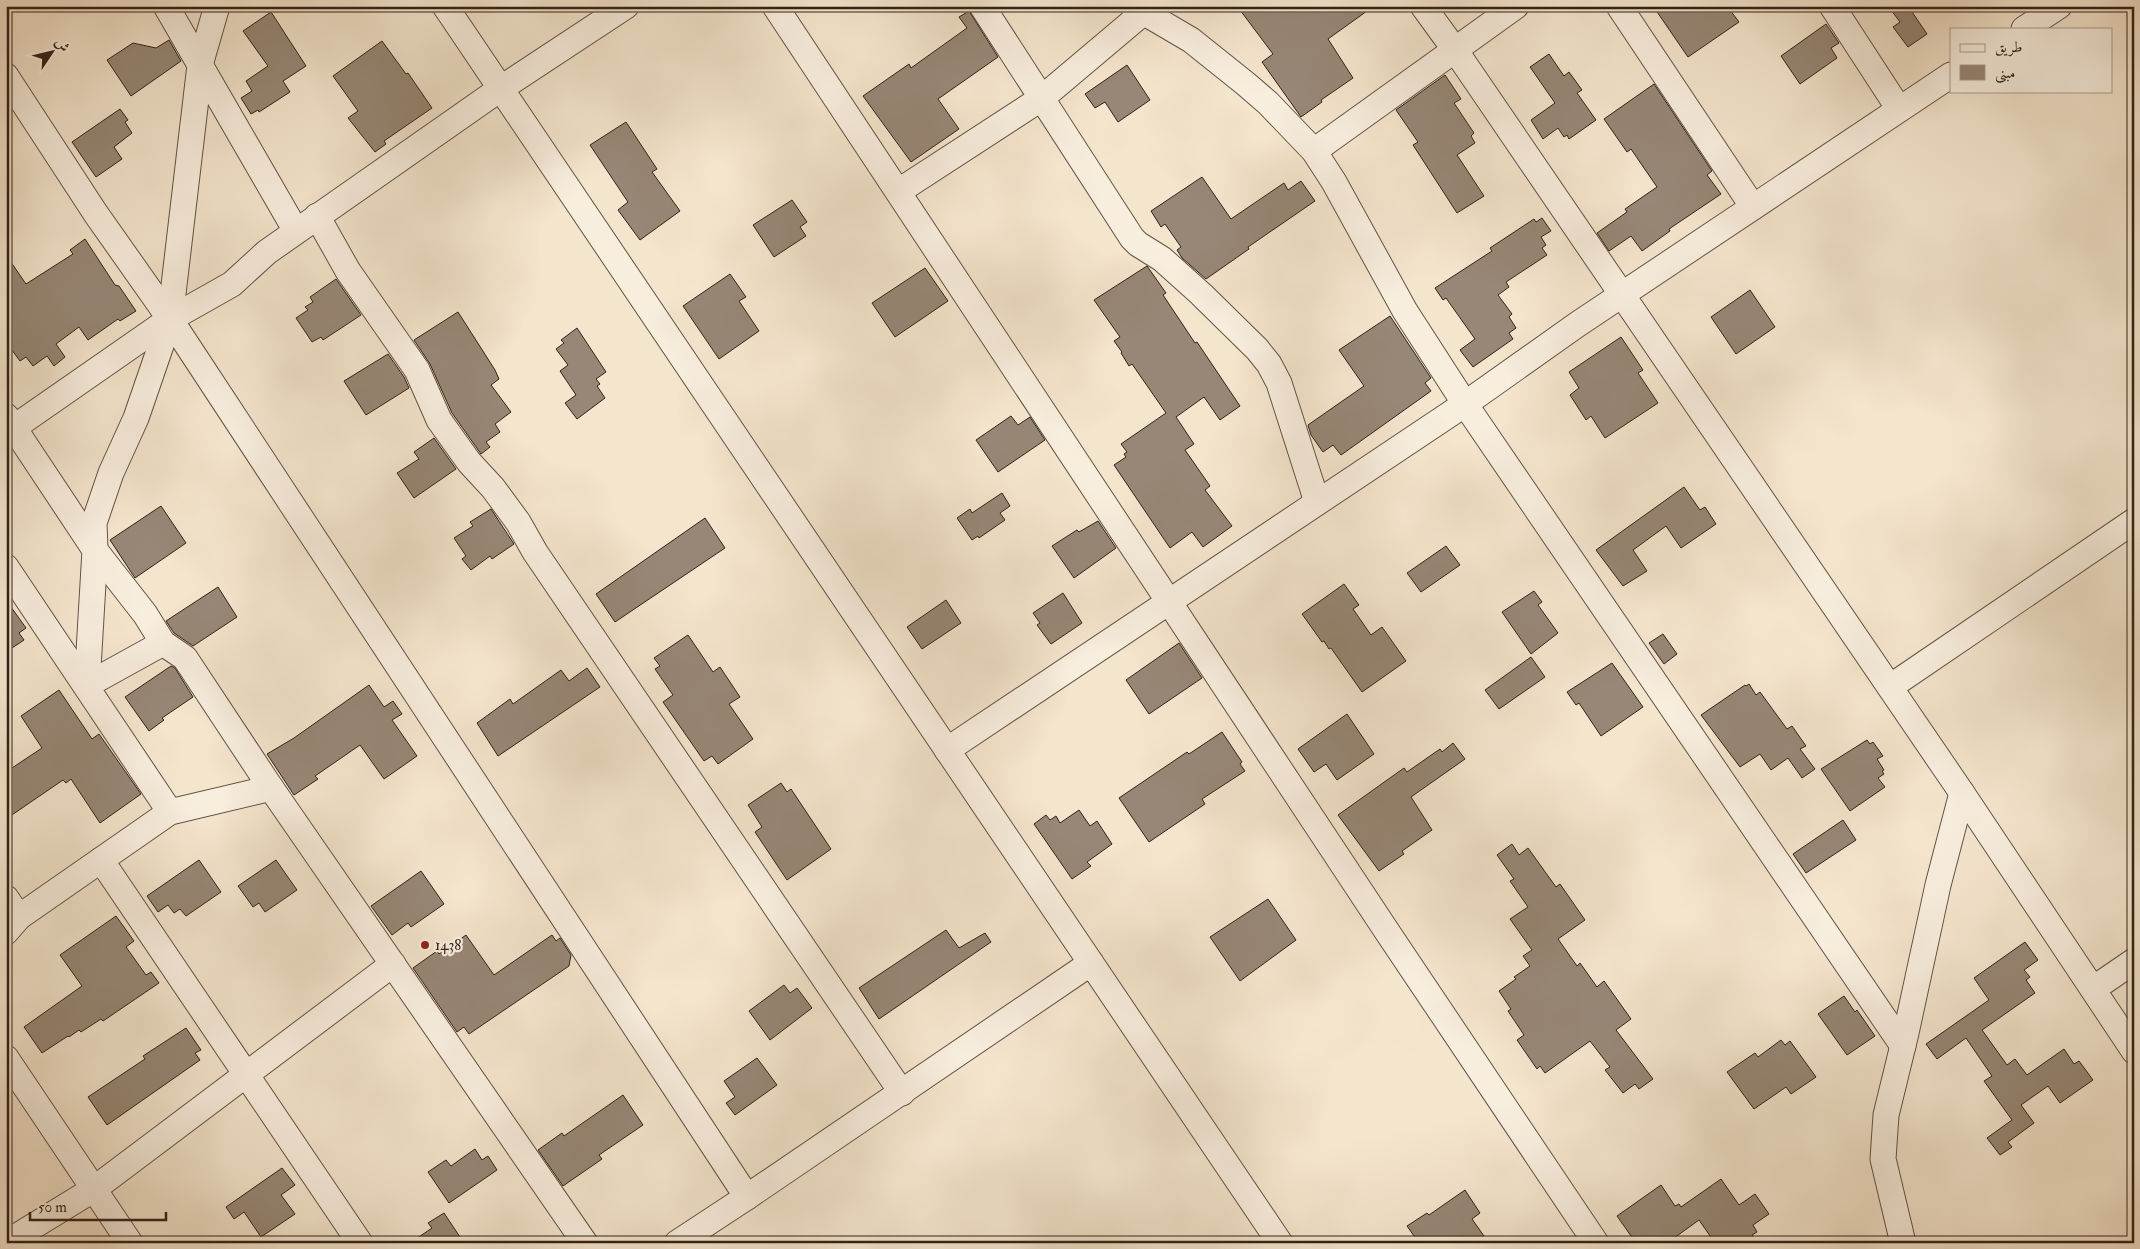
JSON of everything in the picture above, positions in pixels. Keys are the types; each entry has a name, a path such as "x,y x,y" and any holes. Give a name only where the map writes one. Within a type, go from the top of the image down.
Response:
{"street":[{"path":"166,6 296,231"},
{"path":"87,685 95,550 94,523 111,473 136,418 170,318 200,64 217,6"},
{"path":"445,6 1280,1243"},
{"path":"585,1243 271,788 185,658 163,643 145,614 95,550 9,425 170,318 232,284 266,252 317,216 500,89 626,6"},
{"path":"775,6 1383,925 1596,1243"},
{"path":"982,6 1132,238 1162,259 1201,294 1270,364 1279,383 1317,502"},
{"path":"1423,6 1455,50 1962,792 2134,1051"},
{"path":"1314,151 1516,6"},
{"path":"1619,6 1753,207"},
{"path":"1832,6 1899,109"},
{"path":"2026,28 2059,6"},
{"path":"898,191 1042,98 1142,8 1191,40 1246,84 1314,151 1334,182 1404,311 1465,404 1903,1046"},
{"path":"6,76 96,214 170,318 747,1197"},
{"path":"947,750 1465,404 1622,295 1950,76"},
{"path":"317,216 348,271 417,370 439,420 469,462 518,522 535,552 902,1093"},
{"path":"1890,687 2134,521"},
{"path":"6,566 170,812"},
{"path":"87,685 163,643"},
{"path":"10,916 101,860 170,812 271,788"},
{"path":"1903,1243 1883,1159 1886,1114 1903,1046 1938,885 1962,792"},
{"path":"101,860 360,1243"},
{"path":"2093,989 2134,961"},
{"path":"6,1243 94,1189 393,964"},
{"path":"677,1243 1091,964"},
{"path":"6,1058 130,1243"}],"building":[{"path":"1237,6 1374,6 1328,39 1353,78 1321,100 1322,102 1301,117 1262,62 1273,54"},
{"path":"1653,6 1727,6 1739,22 1688,57"},
{"path":"1888,6 1908,6 1927,34 1908,47 1893,27 1900,22"},
{"path":"969,11 998,57 938,99 959,129 911,162 863,96 909,64 911,68 967,28 959,17"},
{"path":"271,12 306,66 283,81 290,92 259,112 258,110 251,114 241,98 252,91 246,81 268,66 243,31"},
{"path":"1826,24 1839,43 1831,48 1837,58 1800,84 1781,56"},
{"path":"169,40 181,61 131,96 107,60 133,43 156,48"},
{"path":"382,41 406,74 408,73 432,108 384,141 386,144 375,152 348,118 358,111 333,76"},
{"path":"1549,54 1564,76 1569,72 1582,90 1577,93 1596,120 1569,139 1567,135 1564,137 1558,128 1543,139 1531,120 1555,103 1530,67"},
{"path":"1127,65 1150,100 1118,122 1105,102 1095,108 1085,94"},
{"path":"1445,75 1461,99 1454,103 1474,133 1471,136 1475,143 1457,155 1484,196 1457,213 1413,145 1418,142 1396,110"},
{"path":"1654,84 1712,171 1707,175 1721,194 1669,229 1670,231 1642,251 1631,236 1609,251 1597,233 1627,212 1625,209 1657,187 1631,149 1627,152 1604,119"},
{"path":"120,109 128,120 125,122 132,133 114,147 122,159 96,177 72,142"},
{"path":"626,122 657,169 652,172 680,211 640,240 618,210 628,202 590,145"},
{"path":"1202,177 1231,219 1284,183 1288,190 1301,181 1315,201 1248,247 1249,249 1206,279 1182,258 1177,250 1181,247 1165,224 1161,227 1151,211"},
{"path":"792,200 807,222 800,227 806,236 774,257 753,225"},
{"path":"1542,218 1551,231 1541,237 1546,245 1542,248 1547,255 1506,282 1509,287 1498,295 1512,314 1509,317 1516,328 1509,333 1513,339 1473,367 1460,350 1475,339 1446,298 1443,300 1435,288 1492,251 1490,248 1534,219 1536,222"},
{"path":"85,239 115,285 119,286 136,311 120,321 118,319 88,340 79,327 56,344 65,357 54,366 47,356 33,366 26,357 20,361 6,342 6,255 26,284 73,254 70,250"},
{"path":"1147,266 1166,293 1163,295 1240,406 1220,420 1204,397 1176,417 1194,444 1185,450 1210,486 1205,490 1232,526 1203,547 1192,532 1170,548 1114,465 1126,457 1124,454 1127,452 1121,444 1166,413 1132,364 1129,366 1114,341 1120,337 1094,300"},
{"path":"925,268 948,301 895,337 872,303"},
{"path":"730,274 746,297 739,301 759,331 719,359 683,306"},
{"path":"336,279 361,315 323,340 321,337 312,342 296,318 308,310 305,307 313,302 310,297"},
{"path":"1750,290 1775,327 1736,354 1711,317"},
{"path":"458,312 495,370 499,379 491,385 511,412 495,424 500,432 486,442 490,447 481,454 452,413 430,364 414,340"},
{"path":"1390,316 1431,378 1425,383 1431,391 1341,455 1333,445 1323,452 1311,435 1308,425 1364,386 1339,350"},
{"path":"577,328 606,372 596,379 600,384 597,386 605,398 577,419 565,403 576,395 560,371 568,365 556,349 564,343 561,340"},
{"path":"1621,337 1643,370 1638,373 1658,403 1605,438 1591,416 1586,420 1570,395 1579,388 1569,372"},
{"path":"388,354 404,377 409,388 366,415 344,381"},
{"path":"1011,416 1018,425 1030,417 1045,440 998,472 976,440"},
{"path":"434,438 456,469 414,498 397,473 419,459 414,452"},
{"path":"1684,487 1700,510 1705,507 1716,524 1681,548 1666,526 1633,550 1647,571 1623,586 1596,550"},
{"path":"1002,493 1010,506 1000,513 1005,520 979,538 978,536 972,540 957,518 970,509 972,513"},
{"path":"161,506 186,543 135,578 110,540"},
{"path":"491,509 514,544 492,559 490,556 471,570 462,559 466,556 454,538 473,526 470,522"},
{"path":"705,518 725,548 615,622 596,594"},
{"path":"1098,521 1116,548 1074,578 1052,546 1077,530 1079,532"},
{"path":"1446,546 1460,565 1421,592 1407,573"},
{"path":"1344,584 1359,605 1353,609 1371,635 1382,627 1406,661 1362,692 1331,648 1329,649 1324,641 1322,642 1302,614"},
{"path":"218,587 237,617 193,646 174,633 166,621"},
{"path":"1534,591 1542,602 1538,605 1558,633 1531,654 1502,612"},
{"path":"1063,593 1082,623 1051,644 1037,625 1040,623 1033,613"},
{"path":"6,600 26,628 19,633 24,640 6,652"},
{"path":"946,600 961,623 922,649 907,627"},
{"path":"1663,634 1677,654 1664,664 1649,643"},
{"path":"688,635 713,672 720,667 740,697 729,704 753,739 718,764 712,756 704,761 663,702 673,695 655,669 660,666 654,658"},
{"path":"1179,643 1202,678 1149,714 1126,680"},
{"path":"1531,657 1545,677 1499,709 1485,690"},
{"path":"1612,663 1643,707 1601,736 1579,703 1576,705 1567,692"},
{"path":"171,666 175,668 193,697 162,718 164,720 149,731 125,697"},
{"path":"587,668 600,687 498,756 477,723 510,699 513,704 561,670 569,681"},
{"path":"1749,684 1756,695 1760,692 1787,729 1792,726 1806,746 1800,749 1815,769 1802,778 1788,758 1771,770 1760,754 1740,767 1701,715"},
{"path":"369,685 384,707 393,701 402,714 392,720 417,756 384,779 360,745 315,776 318,779 294,795 267,754 294,738"},
{"path":"59,690 92,739 99,734 141,794 100,823 71,779 66,783 63,780 6,819 6,772 42,748 21,716"},
{"path":"1347,714 1374,754 1337,780 1326,764 1314,772 1298,749"},
{"path":"1222,732 1242,762 1240,764 1245,771 1202,799 1205,804 1149,842 1119,798 1187,752 1189,754"},
{"path":"1867,740 1870,744 1873,742 1883,756 1877,759 1884,770 1882,771 1884,774 1878,778 1885,787 1850,811 1821,769"},
{"path":"1453,743 1465,759 1411,797 1432,830 1402,851 1404,854 1379,871 1338,815 1404,768 1407,772 1440,749 1442,752"},
{"path":"781,783 787,792 791,789 831,849 787,880 755,832 762,827 748,805"},
{"path":"1079,810 1090,826 1097,821 1112,844 1087,862 1091,866 1072,879 1034,824 1046,815 1050,820 1056,816 1060,823"},
{"path":"1843,820 1856,840 1806,873 1793,854"},
{"path":"1512,844 1519,855 1528,848 1556,887 1560,884 1585,920 1558,939 1577,966 1580,963 1597,987 1604,981 1631,1019 1616,1030 1653,1079 1639,1089 1635,1084 1623,1093 1605,1070 1610,1067 1590,1041 1545,1073 1540,1066 1537,1069 1517,1040 1524,1035 1508,1011 1511,1009 1499,991 1530,966 1523,956 1532,950 1510,919 1528,907 1510,881 1514,879 1497,855"},
{"path":"199,860 221,892 186,916 180,909 174,913 168,905 158,912 147,896"},
{"path":"276,860 297,890 265,912 259,903 253,907 238,886"},
{"path":"421,871 444,904 411,927 408,923 392,935 371,906"},
{"path":"1268,899 1296,940 1240,981 1210,937"},
{"path":"116,916 134,941 126,947 146,975 151,972 159,983 103,1021 101,1019 81,1032 79,1030 42,1053 24,1027 82,986 60,955"},
{"path":"946,930 959,948 985,933 991,942 879,1019 859,988"},
{"path":"466,935 494,975 552,935 556,941 560,938 571,955 569,966 469,1034 464,1027 457,1032 413,968 437,951 439,954"},
{"path":"2025,942 2038,960 2024,970 2030,977 2026,980 2035,993 1982,1030 2007,1065 2015,1059 2027,1075 2064,1049 2074,1064 2079,1061 2093,1080 2060,1103 2048,1086 2021,1105 2034,1123 2008,1142 2012,1147 2000,1155 1987,1138 2012,1120 1984,1081 1992,1076 1966,1038 1937,1059 1926,1044 1989,1000 1974,978"},
{"path":"784,985 790,993 797,988 812,1008 770,1040 749,1011"},
{"path":"1844,996 1855,1012 1857,1010 1875,1036 1847,1055 1818,1014"},
{"path":"186,1028 201,1050 195,1053 200,1060 107,1125 88,1097 145,1059 143,1056"},
{"path":"1781,1040 1785,1045 1790,1041 1816,1077 1791,1094 1786,1087 1754,1109 1727,1072 1755,1053 1758,1057"},
{"path":"757,1058 777,1085 735,1115 726,1103 735,1097 724,1081"},
{"path":"623,1095 643,1125 599,1155 602,1159 563,1186 538,1150 562,1133 564,1136"},
{"path":"475,1149 482,1160 488,1156 497,1170 449,1203 428,1172 446,1160 451,1166"},
{"path":"282,1168 295,1185 281,1195 295,1214 261,1237 244,1212 234,1219 226,1207"},
{"path":"1721,1179 1739,1205 1755,1194 1769,1214 1753,1225 1757,1232 1752,1235 1757,1243 1715,1243 1699,1220 1667,1243 1636,1243 1617,1216 1661,1185 1675,1206 1679,1204 1681,1207"},
{"path":"1465,1190 1480,1213 1472,1219 1484,1236 1474,1243 1419,1243 1407,1226 1427,1213 1429,1215"},
{"path":"444,1213 464,1243 410,1243 432,1228 428,1223"}],"place":[{"name":"1438","path":"425,945"}]}
